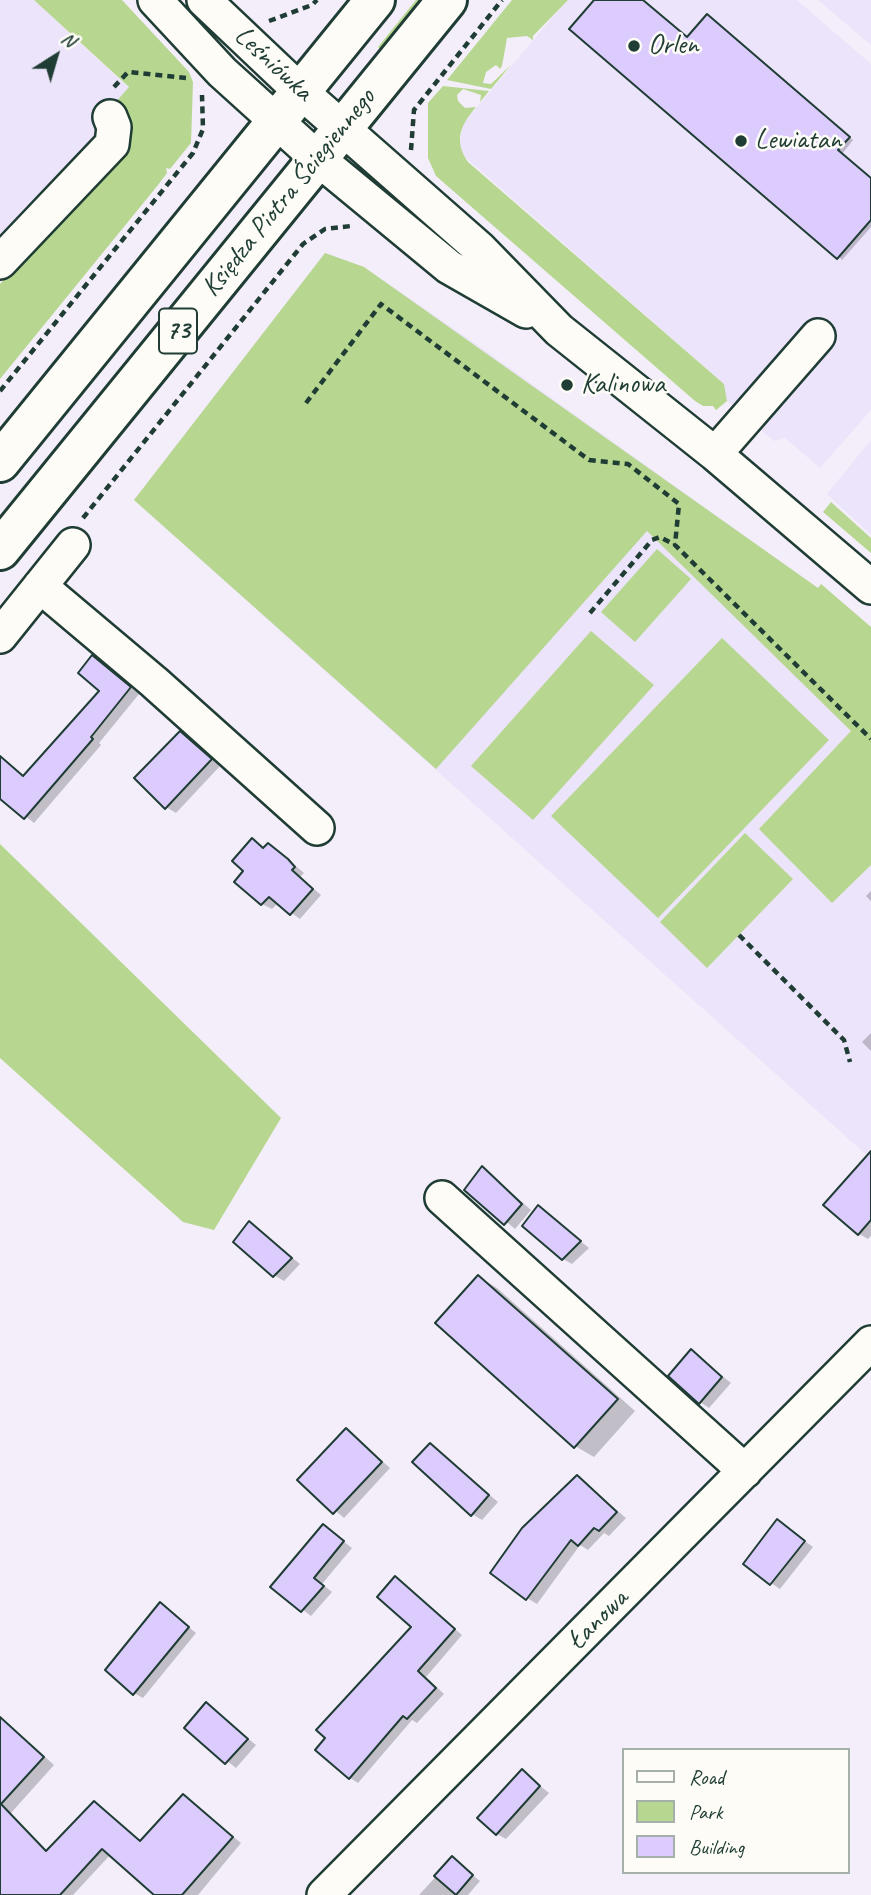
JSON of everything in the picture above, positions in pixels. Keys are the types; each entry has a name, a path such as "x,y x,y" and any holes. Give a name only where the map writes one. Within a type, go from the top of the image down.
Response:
{"main road":[{"name":"Księdza Piotra Ściegiennego","path":"0,462 374,0"},
{"name":"Księdza Piotra Ściegiennego","path":"0,550 447,0"}],"street":[{"name":"Leśniówka","path":"155,0 211,76 275,121"},
{"name":"Leśniówka","path":"204,0 299,90 343,127"},
{"path":"0,262 112,144 114,127 111,103"},
{"path":"275,121 449,267 559,330"},
{"path":"343,127 480,249 559,330 715,454 871,587"},
{"path":"715,454 818,336"},
{"path":"0,443 34,420"},
{"path":"0,636 73,545"},
{"path":"40,586 154,682 317,828"},
{"path":"442,1198 745,1471"},
{"name":"Łanowa","path":"324,1895 871,1343"}],"path":[{"path":"249,41 268,22 312,5 317,0"},
{"path":"397,174 413,146 414,110 502,0"},
{"path":"0,391 192,153 203,129 202,95 211,76 128,72 111,103"},
{"path":"73,545 83,518 303,244 325,229 357,226 373,203"},
{"path":"306,403 381,304 589,460 628,464 679,504 675,545"},
{"path":"590,613 652,540 660,537 675,545 871,739"},
{"path":"739,935 844,1041 850,1062"}],"shaded area":[{"path":"0,0 34,0 129,88 123,110 132,129 126,149 0,262"},
{"path":"567,0 797,0 871,64 871,410 820,468 785,438 774,441 727,401 724,384 465,157 460,146 462,125"},
{"path":"818,0 871,0 871,45"},
{"path":"325,253 364,267 818,588 821,584 871,627 871,1159 134,500"},
{"path":"871,440 871,535 827,494"}],"green space":[{"path":"34,0 122,0 189,72 193,82 191,143 170,169 166,168 167,173 158,185 0,379 0,284 126,149 132,136 128,118 114,104 129,87"},
{"path":"416,0 423,0 382,50 378,47"},
{"path":"512,0 568,0 533,36 533,40 527,36 507,38 502,66 500,69 496,65 486,72 483,83 491,84 511,65 491,89 447,80"},
{"path":"443,86 489,91 480,102 481,95 463,89 457,95 458,101 465,108 476,107 466,120 461,133 461,147 468,162 724,384 727,401 716,410 713,406 703,406 695,401 436,176 428,158 428,103"},
{"path":"325,253 364,267 818,588 821,584 871,627 871,865 832,903 759,829 851,731 647,531 436,769 134,500"},
{"path":"831,502 871,538 871,553 823,512"},
{"path":"657,549 691,579 635,642 601,612"},
{"path":"591,631 654,685 533,820 471,766"},
{"path":"722,638 829,740 658,918 551,816"},
{"path":"745,833 793,879 707,968 660,922"},
{"path":"0,844 281,1118 214,1230 183,1222 0,1058"}],"building":[{"path":"594,0 643,0 687,37 707,14 850,137 838,150 871,178 871,220 837,259 569,29"},
{"path":"92,655 131,687 91,737 93,739 24,819 0,799 0,756 23,776 99,691 78,673"},
{"path":"180,731 212,759 165,809 134,778"},
{"path":"252,838 263,848 268,843 288,859 295,867 292,870 313,889 290,915 269,897 261,905 234,882 243,871 232,861"},
{"path":"871,1151 871,1220 858,1235 823,1205"},
{"path":"482,1166 522,1204 504,1225 464,1190"},
{"path":"538,1205 581,1241 562,1260 522,1226"},
{"path":"249,1221 292,1258 273,1277 233,1242"},
{"path":"478,1275 618,1399 574,1448 435,1323"},
{"path":"691,1349 722,1377 699,1404 668,1376"},
{"path":"346,1428 382,1462 333,1514 297,1480"},
{"path":"430,1443 489,1495 471,1516 412,1462"},
{"path":"577,1475 617,1512 599,1531 594,1528 578,1546 571,1540 526,1600 490,1573 522,1528"},
{"path":"777,1519 805,1541 770,1585 743,1564"},
{"path":"323,1524 344,1541 314,1578 324,1586 301,1612 270,1587"},
{"path":"395,1576 455,1629 418,1671 436,1688 407,1719 403,1716 349,1779 315,1750 325,1738 316,1730 411,1627 377,1597"},
{"path":"160,1602 189,1627 133,1695 105,1670"},
{"path":"206,1702 248,1739 225,1764 184,1728"},
{"path":"0,1717 44,1757 1,1804 46,1851 94,1801 140,1841 183,1794 233,1837 182,1895 154,1895 102,1849 60,1895 0,1895"},
{"path":"522,1769 540,1786 496,1835 477,1818"},
{"path":"452,1856 473,1875 456,1895 434,1876"}],"place":[{"name":"Orlen","path":"634,46"},
{"name":"Lewiatan","path":"741,141"},
{"name":"Kalinowa","path":"567,385"}]}
